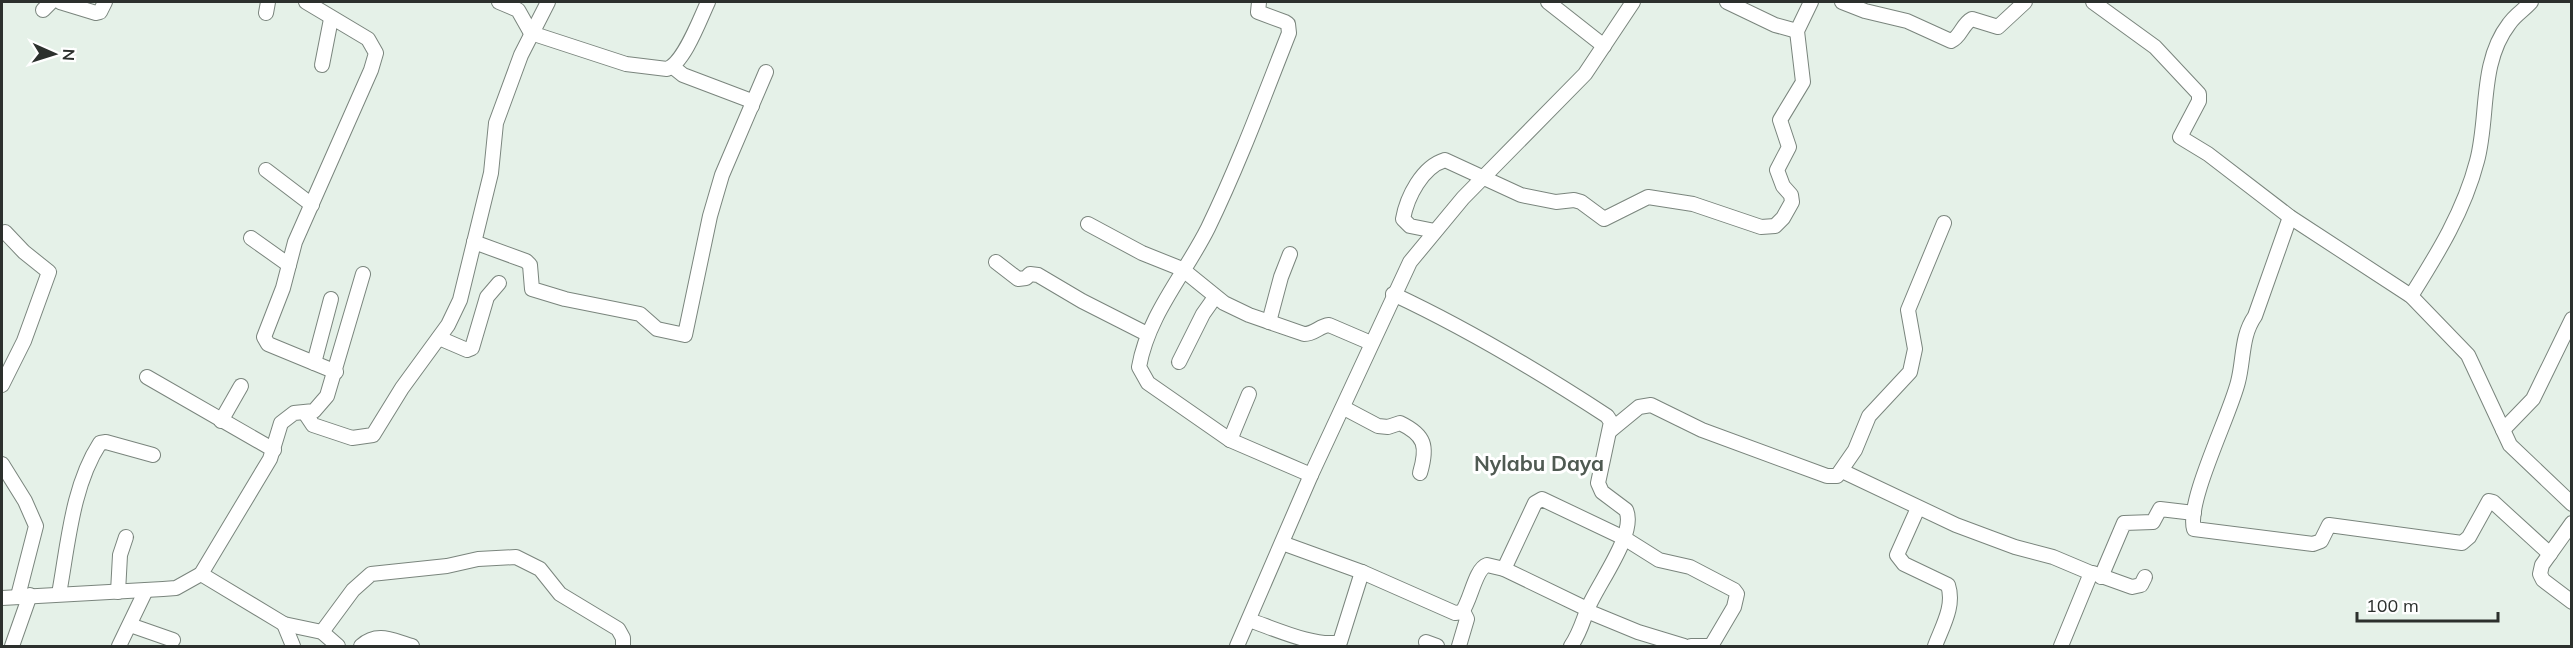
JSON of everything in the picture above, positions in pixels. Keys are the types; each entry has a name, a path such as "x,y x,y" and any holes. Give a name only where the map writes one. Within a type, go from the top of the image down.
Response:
{"street":[{"path":"60,2 96,13 100,12 105,2"},
{"path":"306,2 368,39 376,52 371,70 312,205 289,265 265,340 336,372"},
{"path":"500,2 518,10 531,33 626,64 654,69 673,67 683,75 749,100 752,106"},
{"path":"304,413 313,425 352,438 373,435 402,388 439,338 465,287 491,173 496,123 531,33 548,2"},
{"path":"673,67 681,57 708,2"},
{"path":"1259,2 1258,12 1288,24 1289,33 1237,168 1206,231 1182,269 1147,334 1139,367 1142,377 1230,441 1311,475"},
{"path":"1548,2 1604,46"},
{"path":"1237,646 1311,475 1344,408 1393,294 1410,262 1485,176 1568,94 1633,2"},
{"path":"1726,2 1775,26 1797,31"},
{"path":"1435,231 1410,226 1403,219 1412,192 1430,168 1445,160 1485,176 1521,195 1556,202 1574,200 1581,202 1604,219 1648,197 1693,204 1761,227 1774,226 1783,218 1792,202 1791,195 1783,186 1778,170 1789,147 1780,124 1781,114 1803,82 1797,31 1811,2"},
{"path":"1842,2 1865,11 1907,21 1951,41 1956,39 1965,22 1972,19 1998,27 2025,2"},
{"path":"2093,2 2155,47 2199,94 2199,101 2180,137 2214,158 2290,217 2411,296 2469,355 2510,445 2571,504"},
{"path":"2411,296 2445,242 2465,198 2477,160 2488,79 2498,44 2508,25 2531,2"},
{"path":"322,64 331,19"},
{"path":"474,242 526,261 530,265 532,289 565,299 640,314 657,329 685,335 710,216 722,175 766,72"},
{"path":"266,170 312,205"},
{"path":"2290,217 2255,316 2247,326 2238,385 2198,488 2192,526 2200,531 2304,544 2321,541 2329,525 2462,543 2469,537 2489,501 2550,554"},
{"path":"1611,430 1639,407 1651,405 1702,430 1832,478 1842,471 1869,416 1910,372 1915,350 1908,310 1944,223"},
{"path":"1088,224 1142,253 1182,269 1215,297 1269,322 1311,334 1329,325 1371,343"},
{"path":"2,386 24,341 49,272 3,234"},
{"path":"251,238 289,265"},
{"path":"1269,322 1281,277 1290,254"},
{"path":"996,262 1018,279 1026,278 1030,274 1038,275 1082,301 1147,334"},
{"path":"2,598 176,588 201,574 274,450 279,429 286,417 315,411 323,403 336,372 363,274"},
{"path":"439,338 467,350 472,348 487,297 499,283"},
{"path":"1393,294 1449,320 1550,379 1607,416 1611,430 1598,483 1602,492 1626,510 1629,521 1624,537 1587,610 1581,632 1571,646"},
{"path":"1179,362 1203,314 1215,297"},
{"path":"314,363 331,299"},
{"path":"2503,430 2533,399 2571,319"},
{"path":"147,377 274,450"},
{"path":"221,421 241,386"},
{"path":"1230,441 1249,394"},
{"path":"1344,408 1378,426 1388,427 1400,423 1416,430 1422,439 1424,454 1420,473"},
{"path":"58,594 79,494 92,455 100,443 106,442 153,454"},
{"path":"2,466 15,484 37,531 12,646"},
{"path":"1842,471 1918,508 2015,547 2053,557 2096,575 2137,587 2145,577"},
{"path":"1504,569 1535,503 1540,499 1624,537 1659,560 1690,567 1736,591 1734,607 1712,646 1694,646"},
{"path":"1918,508 1897,555 1904,564 1948,585 1951,599 1935,646"},
{"path":"2061,646 2124,523 2153,522 2160,509 2194,513"},
{"path":"2571,523 2542,565 2540,574 2571,602"},
{"path":"118,592 120,555 126,537"},
{"path":"1282,543 1362,572 1455,613 1463,610 1482,567 1492,566 1504,569 1638,632 1684,646"},
{"path":"322,632 353,590 371,574 447,566 478,559 516,557 540,569 560,594 618,629 622,633 623,646"},
{"path":"1249,620 1314,641 1332,644 1340,642 1362,572"},
{"path":"201,574 284,624 322,632 338,646"},
{"path":"119,646 146,590"},
{"path":"1459,646 1467,619 1463,610"},
{"path":"284,624 293,646"},
{"path":"130,625 173,640"},
{"path":"361,646 369,639 381,637 412,646"}],"district":[{"name":"Nylabu Daya","path":"1539,463"}]}
